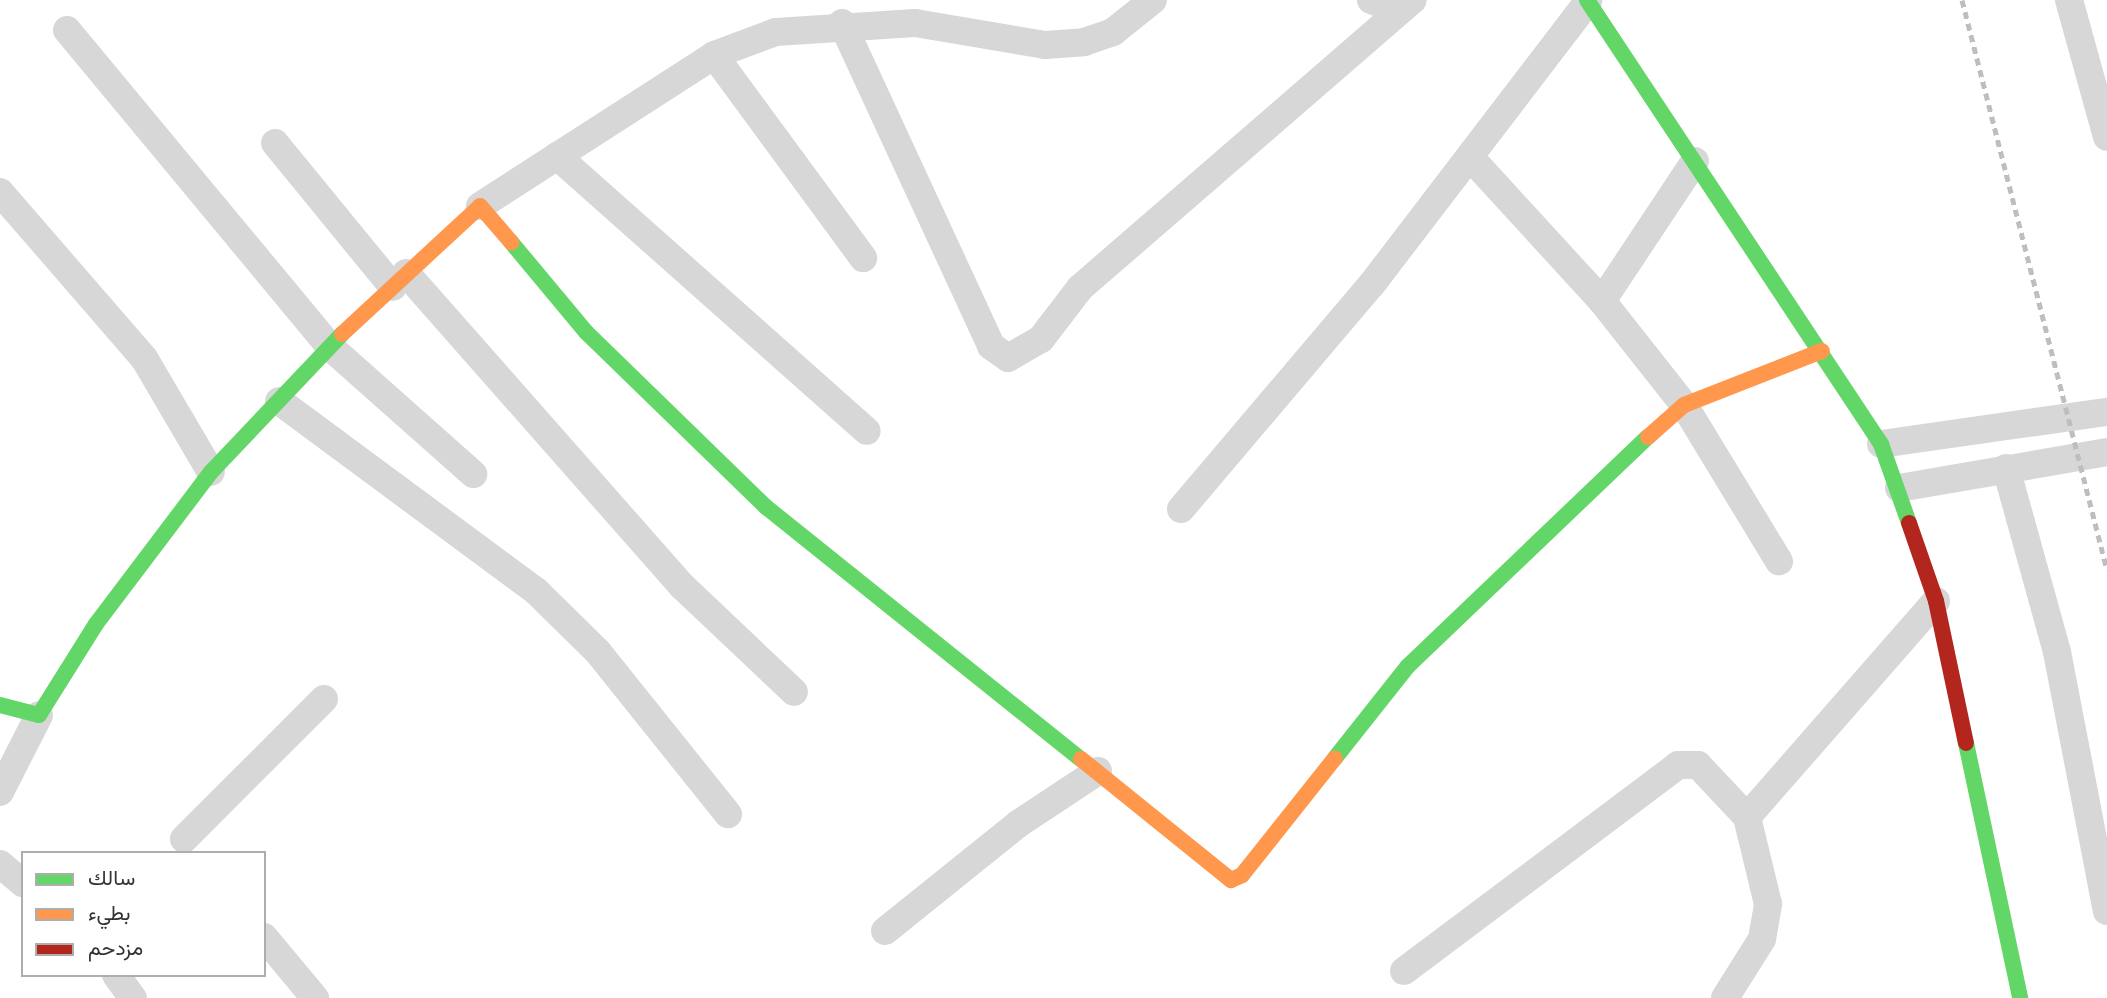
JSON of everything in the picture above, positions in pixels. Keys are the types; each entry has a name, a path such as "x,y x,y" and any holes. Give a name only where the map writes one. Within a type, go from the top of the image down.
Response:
{"street":[{"path":"0,792 39,715 96,624 211,472 329,346 480,206 714,55 776,32 842,23 915,23 1045,45 1084,42 1113,32 1153,0"},
{"path":"1371,0 1406,5"},
{"path":"2070,0 2107,137"},
{"path":"1181,509 1251,435 1471,157 1588,1 1881,444 1899,488 1936,601 2020,998"},
{"path":"842,23 991,346 1008,358 1041,339 1080,288 1406,5"},
{"path":"67,30 329,346 473,474"},
{"path":"714,55 863,258"},
{"path":"275,143 682,586 794,692"},
{"path":"557,156 867,431"},
{"path":"1471,157 1602,301 1684,405 1779,561"},
{"path":"1602,301 1695,161"},
{"path":"0,192 144,358 211,472"},
{"path":"480,206 586,332 766,507 1098,771 1223,877 1242,875 1408,666 1684,405 1822,351"},
{"path":"279,401 536,591 616,673 729,814"},
{"path":"1881,444 2107,412"},
{"path":"1899,488 2107,452"},
{"path":"2006,468 2057,652 2107,911"},
{"path":"1747,817 1936,601"},
{"path":"183,848 324,699"},
{"path":"0,705 39,715"},
{"path":"1404,971 1678,765 1698,765 1747,817 1768,904 1762,939 1725,998"},
{"path":"885,931 1018,824 1098,771"},
{"path":"0,864 21,881"},
{"path":"266,939 314,998"},
{"path":"117,977 133,998"}],"railway":[{"path":"1962,0 2107,570"}],"traffic: fast":[{"path":"1587,0 1881,444 1909,523"},
{"path":"511,242 586,332 766,507 1081,759"},
{"path":"0,705 39,715 96,624 211,472 342,334"},
{"path":"1335,758 1408,666 1648,437"},
{"path":"1966,743 2020,998"}],"traffic: slow":[{"path":"342,334 480,206 511,242"},
{"path":"1648,437 1684,405 1822,351"},
{"path":"1081,759 1231,880 1242,875 1335,758"}],"traffic: jam":[{"path":"1909,523 1936,601 1966,743"}]}
